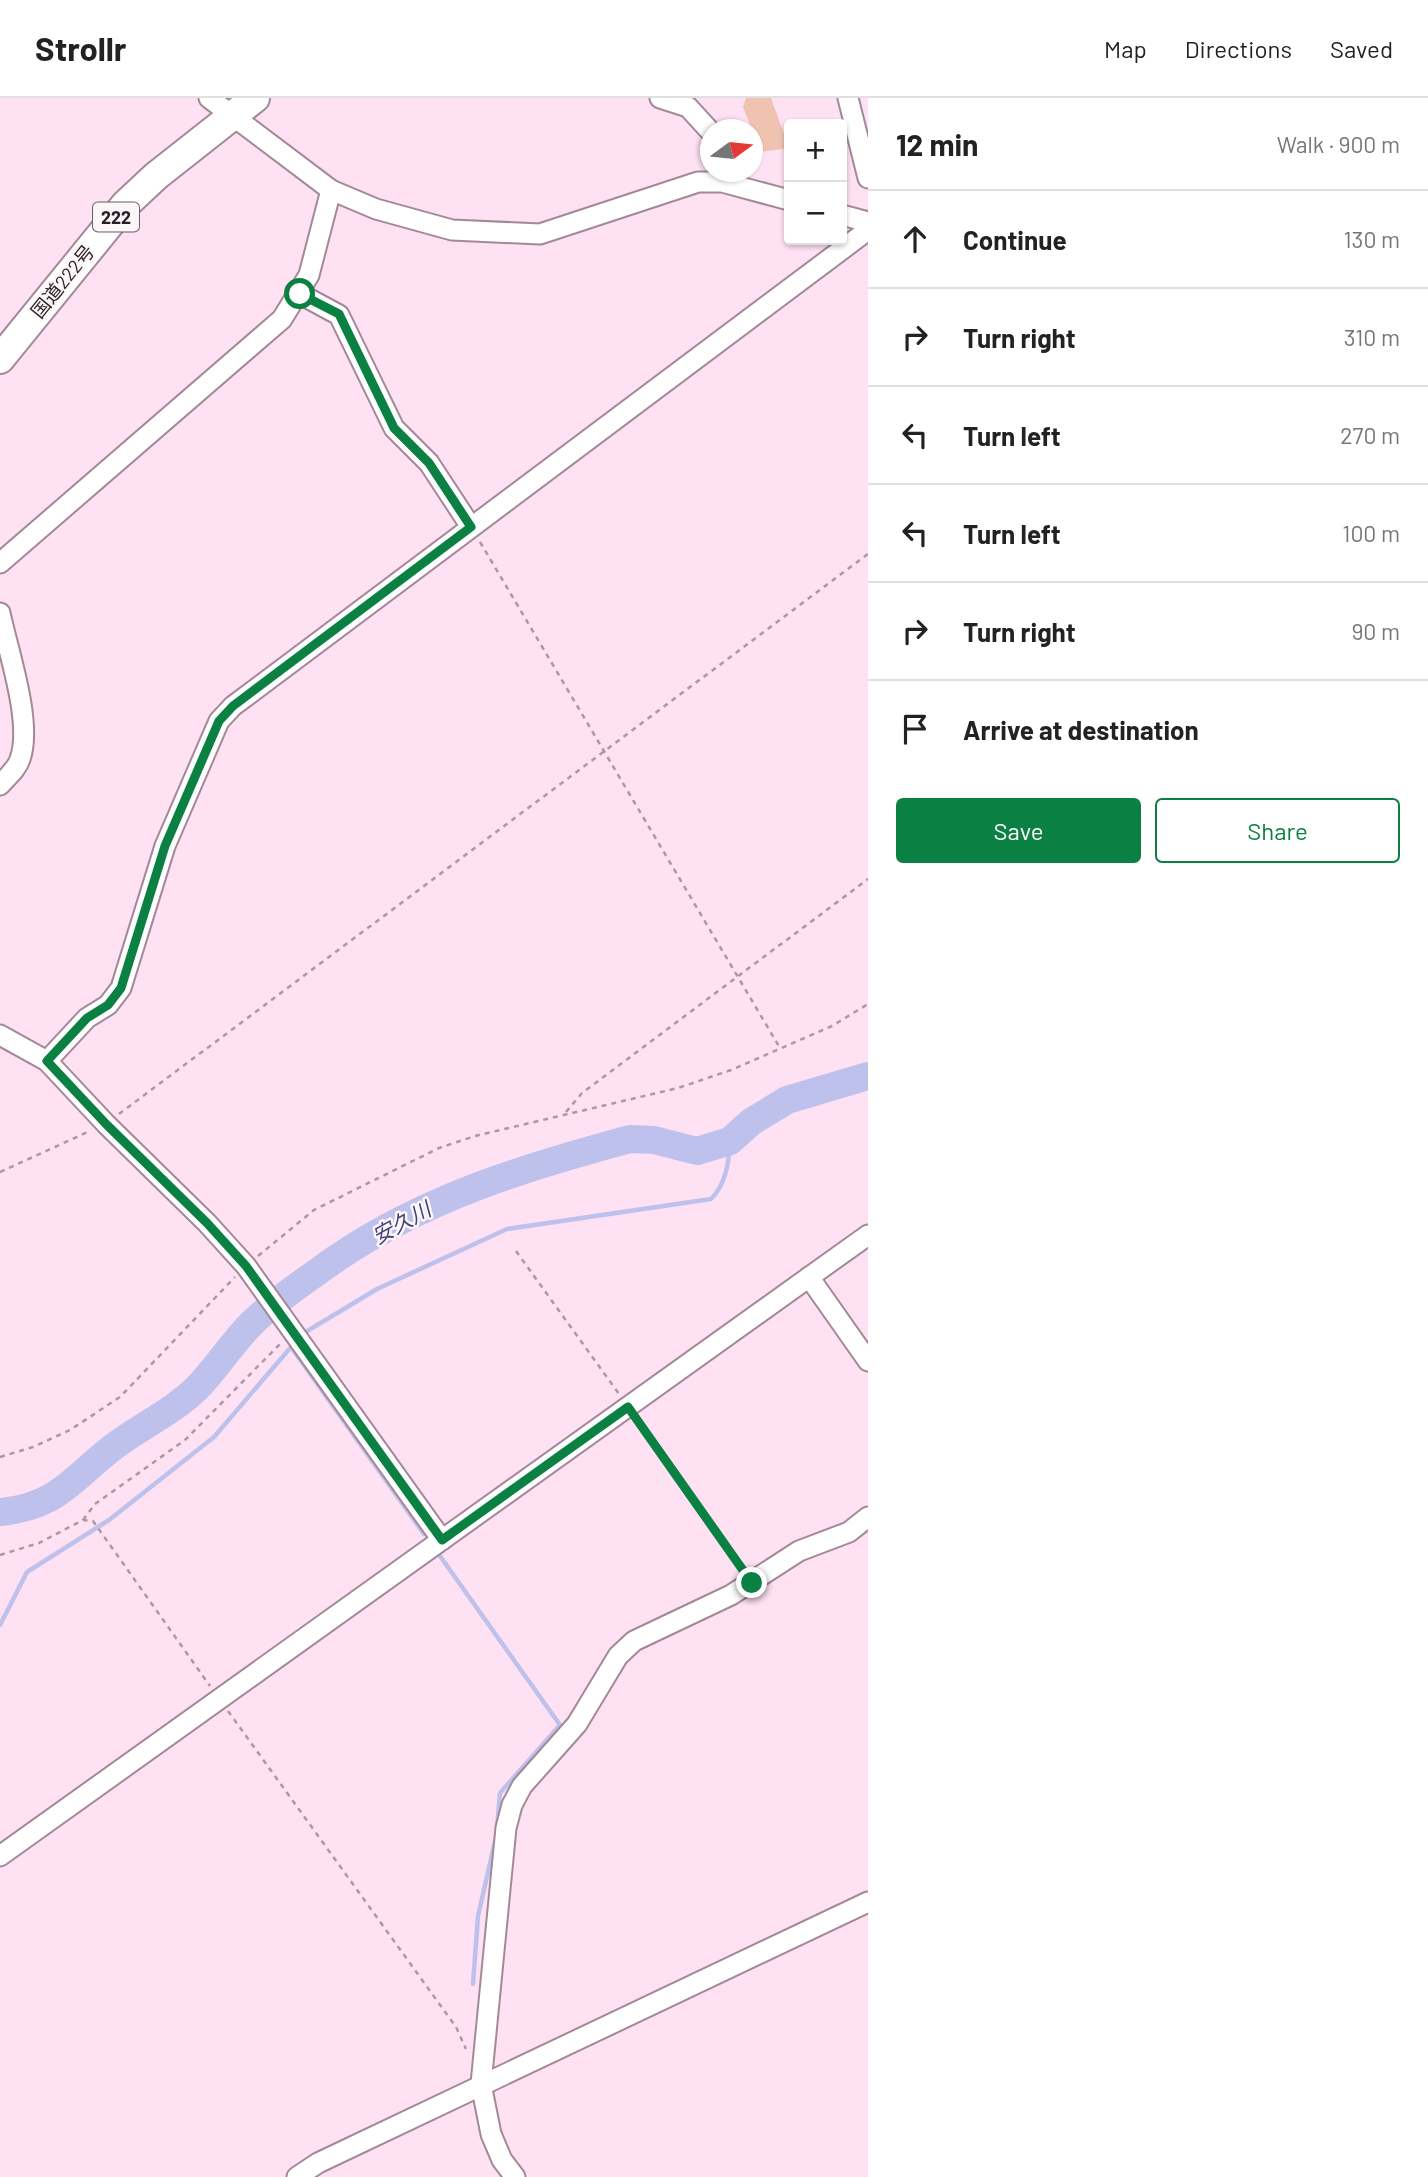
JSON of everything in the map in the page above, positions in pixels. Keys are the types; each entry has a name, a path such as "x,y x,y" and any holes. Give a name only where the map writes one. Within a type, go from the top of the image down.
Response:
{"highway":[{"name":"国道222号","path":"0,359 125,205 156,176 244,106"}],"street":[{"path":"209,98 244,106 331,190 376,209 452,230 503,234 540,233 666,191 702,182"},
{"path":"660,98 688,107 700,120"},
{"path":"848,98 868,178"},
{"path":"736,182 784,198"},
{"path":"0,563 282,319 300,294 309,275 331,190"},
{"path":"847,216 868,222"},
{"path":"47,1061 87,1018 108,1005 121,988 165,846 219,721 233,706 868,230"},
{"path":"300,294 339,314 394,428 429,463 471,527"},
{"path":"0,613 22,719 23,747 19,763 0,785"},
{"path":"0,1035 47,1061 246,1266 442,1540"},
{"path":"0,1856 868,1235"},
{"path":"809,1277 868,1360"},
{"path":"516,2177 502,2160 491,2134 481,2084 504,1842 512,1805 523,1786 578,1724 618,1656 634,1641 657,1628 696,1613 752,1583 799,1551 849,1532 868,1517"},
{"path":"297,2177 318,2162 868,1902"}],"path":[{"path":"471,527 735,978 780,1048"},
{"path":"0,1172 106,1124 868,554"},
{"path":"565,1114 582,1093 868,879"},
{"path":"0,1457 33,1447 70,1430 120,1397 246,1266 314,1210 396,1168 475,1136 678,1088 832,1026 868,1004"},
{"path":"516,1251 752,1583"},
{"path":"0,1555 39,1543 83,1520 95,1504 185,1440 292,1333"},
{"path":"83,1520 93,1521 456,2027 466,2050"}],"shaded area":[{"path":"746,98 771,98 784,134 784,149 763,152 763,119 748,119 743,107"}],"waterway":[{"name":"安久川","path":"0,1512 20,1509 52,1497 116,1445 189,1396 253,1322 272,1305 337,1258 406,1218 478,1186 630,1139 654,1140 697,1151 730,1141 751,1122 787,1100 868,1076"},
{"path":"304,1333 377,1289 507,1229 711,1199 726,1172 730,1141"},
{"path":"0,1625 27,1572 109,1520 214,1437 291,1347 424,1534"},
{"path":"440,1556 560,1725 500,1793 497,1828"},
{"path":"473,1984 478,1916 496,1837"}],"route":[{"path":"300,294 339,314 394,428 429,463 471,527 233,706 219,721 165,846 121,988 108,1005 87,1018 47,1061 246,1266 442,1540 628,1407 752,1583"}]}
